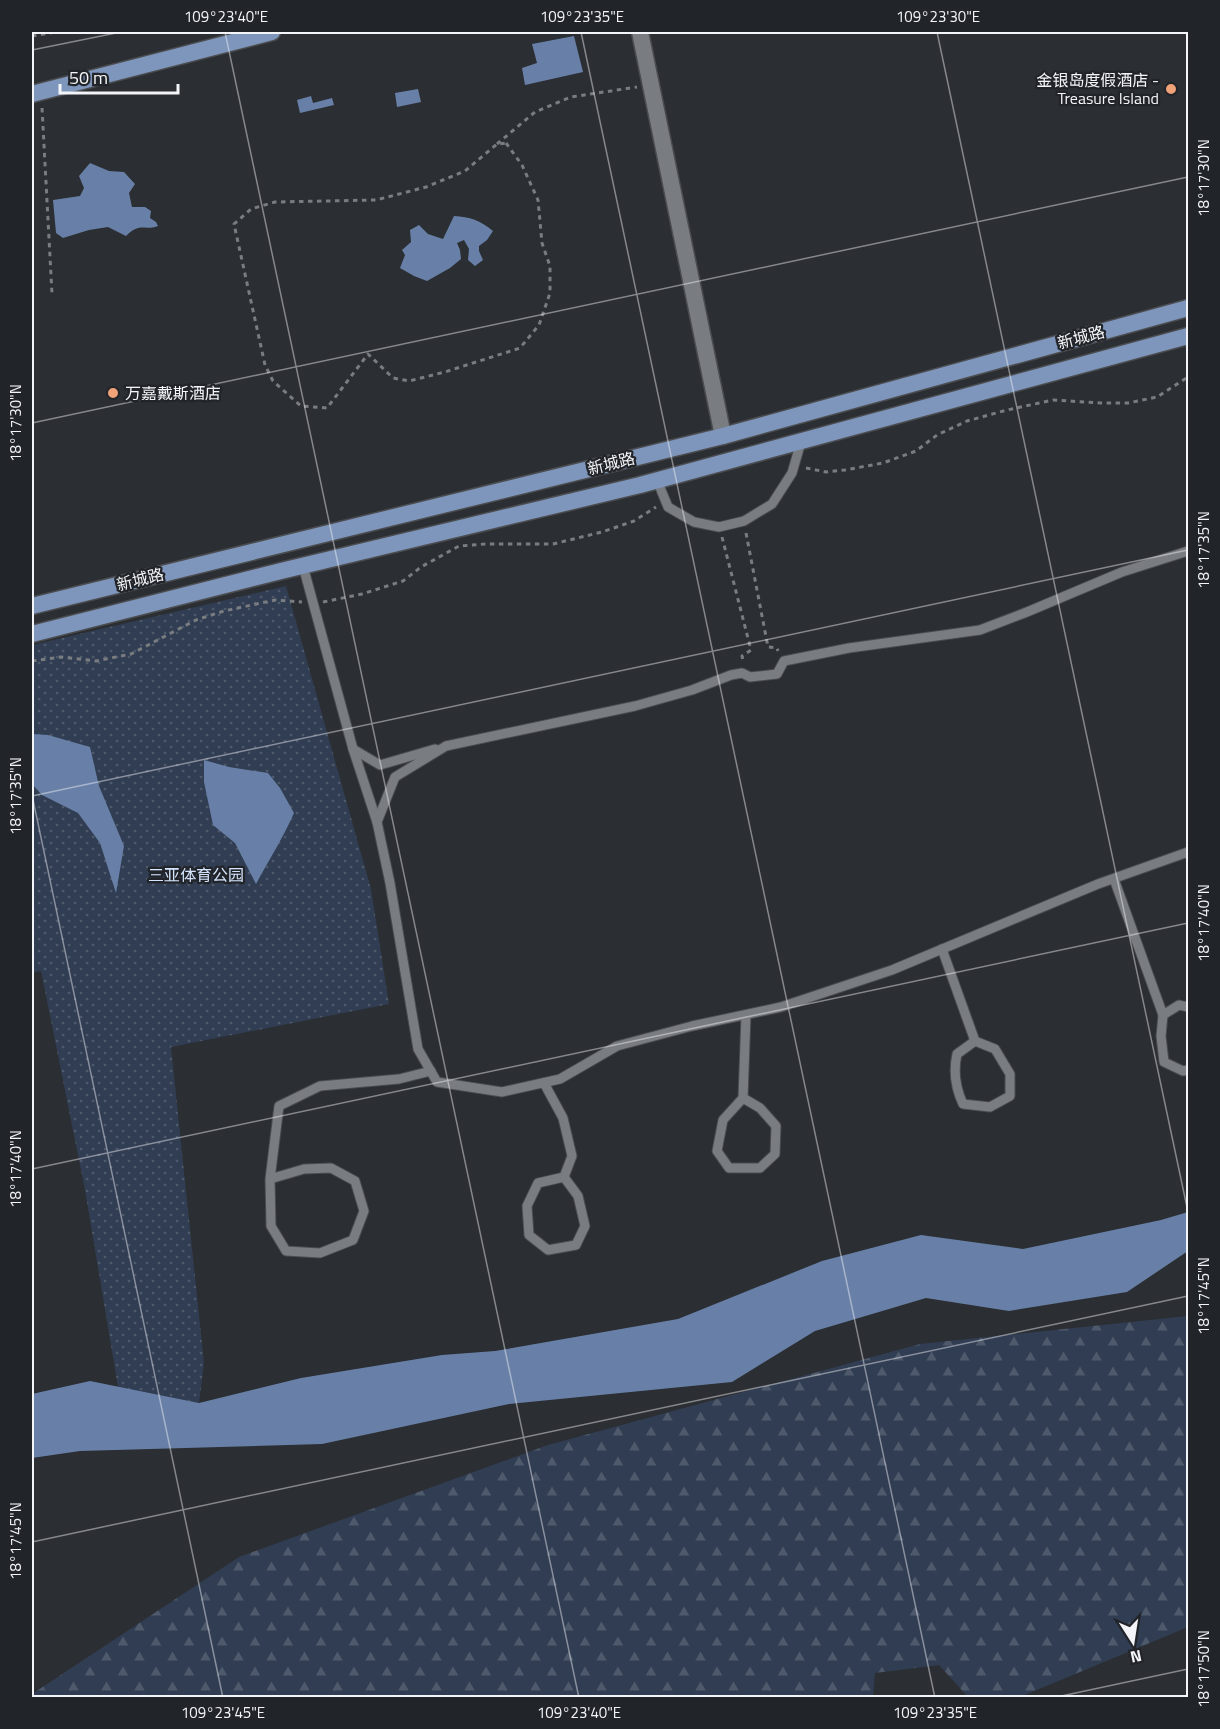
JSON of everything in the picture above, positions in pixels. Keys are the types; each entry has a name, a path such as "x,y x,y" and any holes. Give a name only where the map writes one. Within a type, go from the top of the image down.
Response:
{"main road":[{"path":"36,93 273,32"},
{"name":"新城路","path":"32,606 723,436 1188,308"},
{"name":"新城路","path":"32,634 657,480 1188,336"}],"street":[{"path":"640,32 723,436"}],"lane":[{"path":"657,480 668,507 694,522 719,527 744,521 772,504 792,473 801,442"},
{"path":"353,749 380,765 446,746 636,706 692,690 731,675 742,673 750,677 777,674 784,661 849,648 980,630 1122,572 1188,551"},
{"path":"303,566 353,749 377,822 390,883 418,1049 436,1082 502,1092 560,1079 617,1046 803,1000 891,970 1114,879 1188,852"},
{"path":"377,822 395,777 446,746"},
{"path":"1114,879 1163,1015 1161,1036 1164,1062 1183,1071 1188,1070"},
{"path":"942,949 975,1041 995,1049 1010,1074 1010,1096 990,1107 963,1104 957,1090 954,1067 957,1054 975,1041"},
{"path":"1163,1015 1179,1005 1188,1007"},
{"path":"743,1098 760,1108 776,1126 775,1154 760,1168 729,1168 717,1151 723,1120 743,1098 746,1015"},
{"path":"270,1179 304,1169 330,1168 355,1181 364,1211 353,1240 320,1253 285,1251 271,1226 270,1179 279,1106 321,1086 399,1079 430,1071"},
{"path":"544,1083 563,1118 572,1156 564,1177"},
{"path":"564,1177 578,1196 585,1226 576,1245 548,1250 529,1235 527,1206 538,1183 564,1177"}],"path":[{"path":"32,36 55,32"},
{"path":"497,144 506,143 522,165 538,200 542,243 550,266 550,293 538,325 520,348 409,381 393,378 368,354 327,408 301,406 273,381 265,366 234,224 251,209 275,202 376,200 426,187 465,171 497,144 535,112 571,98 651,84"},
{"path":"36,93 52,294"},
{"path":"795,466 826,472 883,463 916,451 937,435 977,418 1053,400 1101,404 1128,403 1156,397 1188,377"},
{"path":"32,661 61,657 96,661 130,654 196,620 224,611 275,600 313,604 362,594 404,581 421,567 459,546 553,544 634,521 665,502"},
{"path":"744,521 768,647 777,648 782,665"},
{"path":"719,527 751,650 742,657 745,675"}],"green space":[{"name":"三亚体育公园","path":"286,586 371,889 389,1004 171,1047 204,1363 199,1403 118,1387 85,1190 41,971 32,973 32,645"},
{"path":"1188,1316 1188,1627 1020,1697 968,1697 939,1665 875,1673 873,1698 32,1697 32,1694 239,1557 548,1445 920,1344"}],"shaded area":[{"path":"574,36 583,72 525,85 522,68 537,63 532,44"},
{"path":"418,89 421,102 397,107 395,93"},
{"path":"311,96 313,103 332,98 334,105 300,113 297,100"},
{"path":"90,163 109,171 124,172 135,184 129,193 132,207 145,207 151,211 150,218 158,226 135,229 126,236 108,227 63,238 56,233 53,200 80,196 84,188 79,176"},
{"path":"454,216 475,220 493,231 479,246 483,260 475,266 468,260 469,249 464,240 457,243 461,259 427,281 400,268 405,255 402,250 411,242 410,230 419,225 428,234 443,239"},
{"path":"32,734 48,735 90,747 99,786 124,846 116,893 100,843 78,813 42,795 32,784"},
{"path":"204,760 229,767 268,773 280,788 294,813 256,884 235,843 213,825 204,782"},
{"path":"1188,1212 1188,1251 1127,1292 1009,1311 926,1298 815,1331 732,1382 509,1404 322,1444 80,1451 32,1458 32,1394 90,1381 199,1403 301,1378 442,1355 495,1351 678,1319 822,1261 921,1235 1023,1249 1161,1220"}],"place":[{"name":"金银岛度假酒店 - Treasure Island","path":"1171,89"},
{"name":"万嘉戴斯酒店","path":"113,393"}]}
